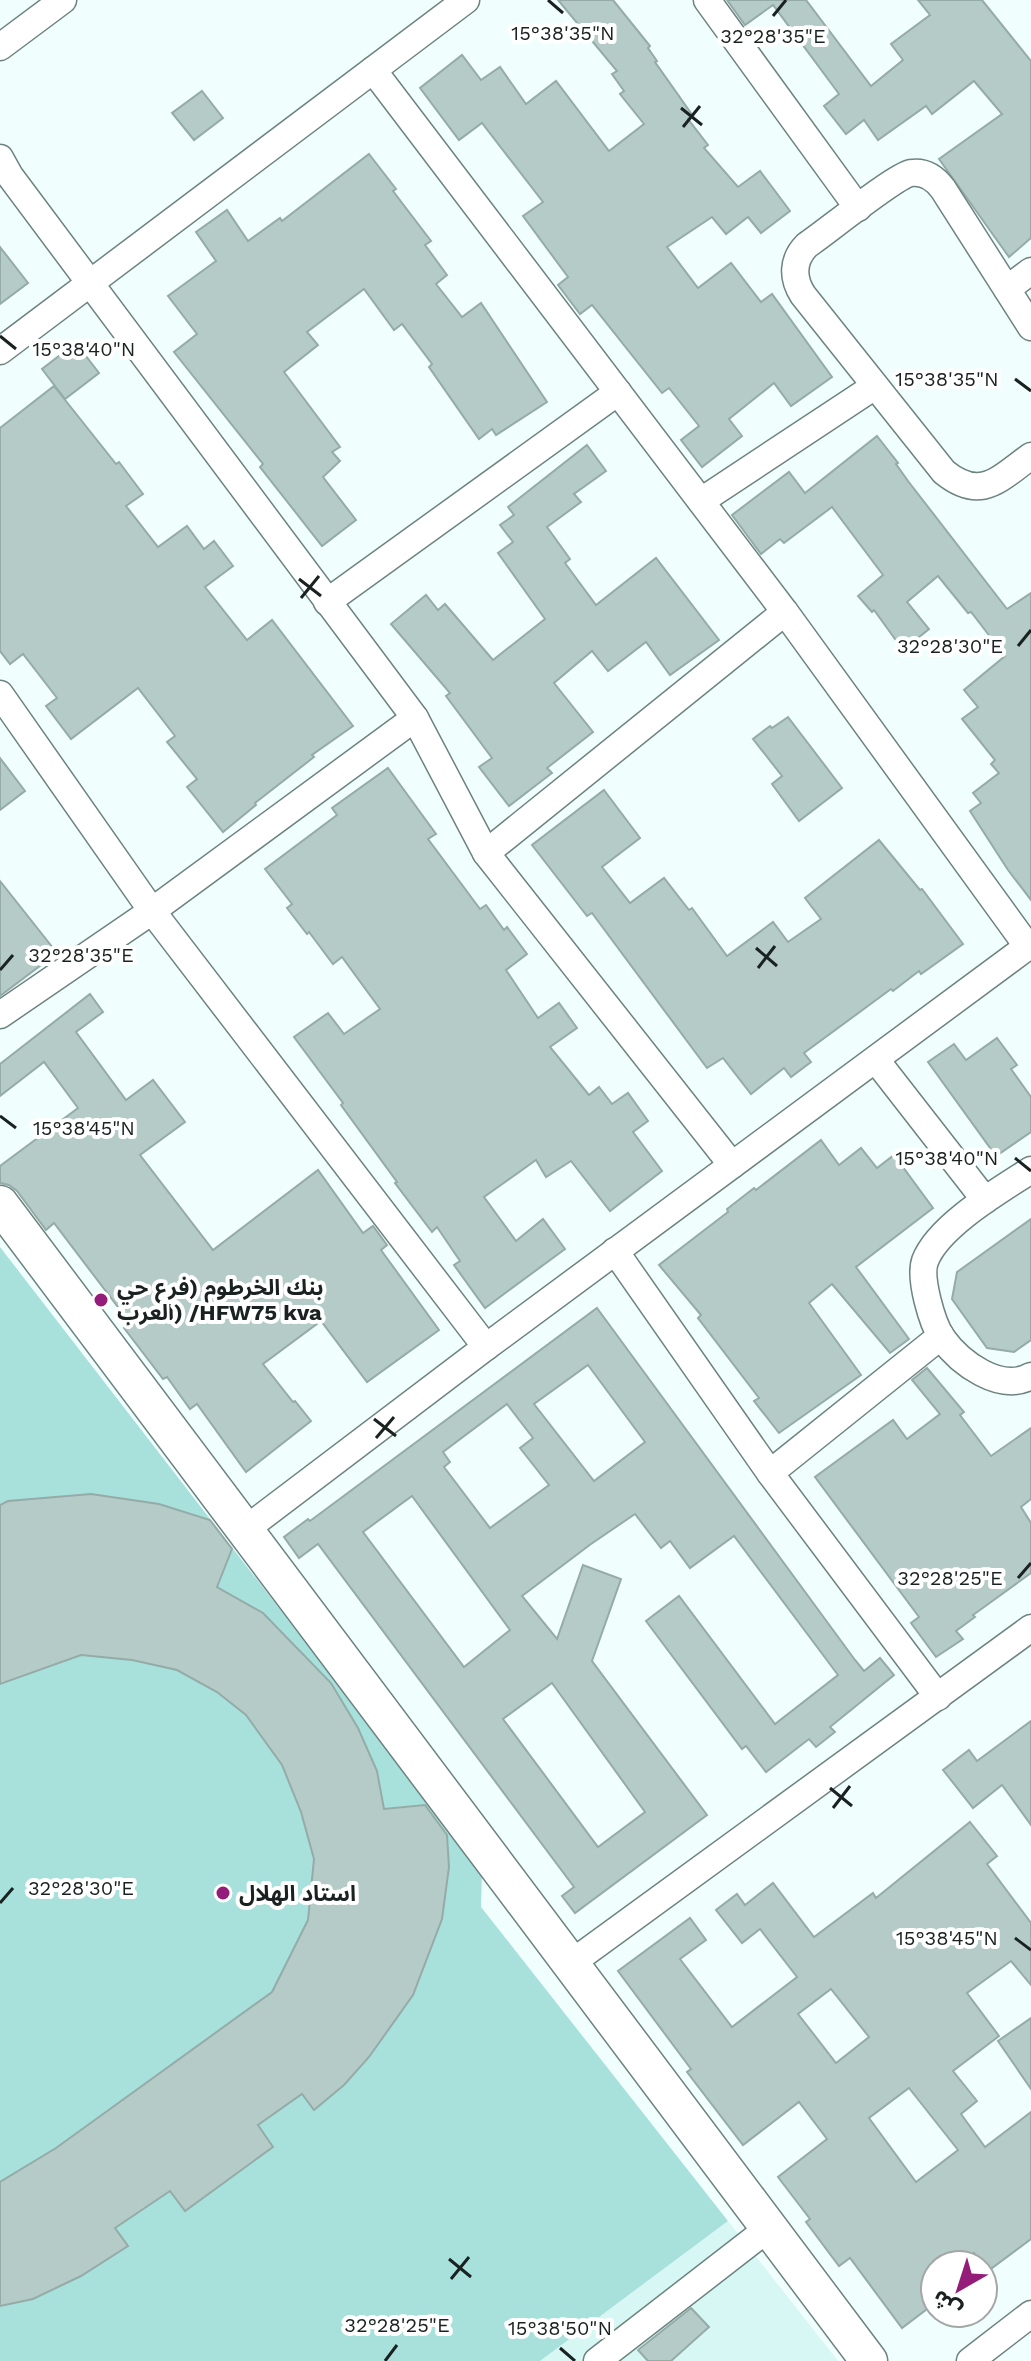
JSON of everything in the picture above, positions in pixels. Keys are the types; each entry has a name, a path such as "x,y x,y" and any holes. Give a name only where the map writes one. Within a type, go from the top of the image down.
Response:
{"street":[{"path":"0,47 63,0"},
{"path":"0,351 466,0"},
{"path":"707,0 858,208"},
{"path":"246,1529 486,1347 1030,945 785,612 373,70"},
{"path":"0,158 10,176 415,718 486,853 732,1165"},
{"path":"1031,327 943,189 931,177 914,173 903,175 799,253 795,272 803,295 944,472 961,484 981,487 992,484 1031,456"},
{"path":"1007,289 1031,271"},
{"path":"701,501 875,386"},
{"path":"327,602 618,392"},
{"path":"486,853 785,612"},
{"path":"0,694 152,911 486,1347"},
{"path":"0,1015 152,911 415,718"},
{"path":"876,1060 985,1200"},
{"path":"1031,1170 985,1200 936,1241 923,1264 924,1290 941,1336 972,1367 1002,1380 1031,1376"},
{"path":"0,1204 869,2361"},
{"path":"615,1251 770,1473 938,1697"},
{"path":"770,1473 941,1336"},
{"path":"570,1964 1031,1628"},
{"path":"597,2361 770,2227"},
{"path":"970,2361 1031,2314"}],"shaded area":[{"name":"استاد الهلال","path":"0,1247 482,1871 481,1907 728,2221 540,2361 0,2361"},
{"path":"728,2221 838,2361 540,2361"}],"building":[{"path":"558,0 613,0 650,46 648,48 655,62 693,116 688,119 708,145 704,148 738,187 760,171 790,211 761,233 748,217 726,234 712,217 667,247 698,288 731,263 761,302 772,294 832,377 791,406 774,383 729,419 742,436 702,467 681,440 699,426 669,388 662,393 592,305 580,314 558,285 568,277 523,216 543,202 482,123 459,140 420,88 462,55 481,80 500,67 526,104 556,81 609,151 644,124 620,94 624,91 612,74 617,71"},
{"path":"727,0 806,0 871,86 903,60 891,44 930,15 918,0 982,0 1031,61 1031,238 1009,257 939,159 1002,114 974,81 932,114 926,106 878,140 864,120 846,134 824,106 839,94 773,5 745,25"},
{"path":"202,91 223,118 194,140 172,113"},
{"path":"369,154 431,241 425,245 447,275 436,284 462,317 481,303 547,402 496,435 492,429 479,439 429,367 432,364 402,324 394,330 364,289 307,332 318,345 284,372 340,447 332,452 340,461 323,477 356,520 322,546 260,467 263,464 174,352 197,334 168,296 216,261 196,232 227,210 248,241 280,218 282,221"},
{"path":"0,247 28,283 0,304"},
{"path":"76,343 99,373 65,399 42,369"},
{"path":"54,386 143,494 126,506 158,547 187,526 204,549 214,541 233,566 205,587 247,640 272,620 353,726 312,755 314,757 223,832 187,787 197,779 167,742 175,736 138,688 71,739 46,706 57,698 23,654 10,664 0,651 0,428"},
{"path":"877,436 1007,609 1031,593 1031,900 970,811 981,803 973,793 999,773 991,764 995,760 962,719 978,707 964,690 1005,656 971,612 968,613 938,576 907,602 929,629 903,650 874,610 872,612 858,596 883,575 832,507 784,543 780,539 761,554 732,515 789,472 805,493"},
{"path":"587,445 606,471 574,494 581,502 547,527 570,559 565,563 596,605 656,558 719,640 670,675 646,642 608,671 592,651 554,683 593,732 547,768 552,773 509,806 479,767 492,758 446,696 450,693 391,624 426,595 438,610 445,604 493,660 545,619 498,553 513,542 500,525 514,515 508,507"},
{"path":"788,717 842,788 799,821 772,784 782,776 753,739"},
{"path":"0,758 25,791 0,810"},
{"path":"388,768 436,834 428,839 480,909 486,905 527,954 506,970 538,1018 559,1003 577,1028 550,1047 589,1095 599,1087 612,1104 628,1093 648,1121 633,1132 662,1171 610,1211 571,1161 546,1177 536,1160 484,1197 516,1241 543,1219 565,1249 485,1308 454,1265 460,1261 437,1227 432,1232 395,1183 341,1105 343,1103 294,1037 328,1013 344,1034 380,1009 342,957 333,964 309,932 307,934 287,908 292,904 265,869 337,815 332,808"},
{"path":"604,790 640,838 602,867 630,903 664,878 689,910 692,908 727,956 773,922 788,942 821,919 805,898 879,840 922,889 963,944 921,974 919,971 893,991 891,989 804,1053 811,1062 791,1077 784,1068 751,1094 723,1058 707,1068 592,913 587,916 532,845"},
{"path":"0,881 57,953 0,996"},
{"path":"90,994 103,1012 76,1032 126,1100 153,1080 185,1122 140,1155 213,1250 318,1170 363,1233 373,1226 387,1245 381,1250 439,1330 367,1382 321,1321 263,1364 311,1421 246,1472 197,1404 190,1409 167,1377 163,1379 124,1328 130,1323 54,1223 46,1230 17,1191 0,1183 0,1166 78,1108 44,1062 0,1096 0,1064"},
{"path":"997,1038 1017,1065 1011,1069 1031,1097 1031,1132 996,1156 928,1062 954,1044 966,1060"},
{"path":"821,1140 839,1165 861,1148 877,1168 894,1155 933,1208 856,1267 909,1339 890,1353 832,1284 809,1303 861,1375 779,1433 754,1401 759,1398 698,1318 701,1315 659,1265 754,1188 756,1190"},
{"path":"1031,1219 1031,1340 1014,1352 987,1348 952,1299 957,1272"},
{"path":"597,1308 855,1660 864,1671 880,1658 894,1675 830,1727 835,1732 816,1747 809,1739 766,1772 746,1746 742,1749 646,1621 679,1596 775,1724 838,1675 734,1536 690,1568 670,1541 661,1548 635,1514 591,1544 522,1596 557,1639 583,1565 621,1579 592,1661 707,1815 575,1913 562,1896 574,1887 318,1544 299,1558 284,1537 308,1519 310,1521","holes":["588,1365 645,1442 594,1481 534,1404","507,1404 533,1438 520,1448 549,1485 490,1528 444,1467 450,1462 443,1452","412,1496 510,1630 464,1667 363,1532","552,1683 645,1812 598,1847 503,1719"]},
{"path":"927,1368 964,1412 960,1415 991,1456 1031,1428 1031,1499 1021,1507 1031,1523 1031,1573 973,1615 975,1617 956,1631 963,1639 936,1657 911,1623 919,1617 815,1477 893,1420 907,1439 940,1414 912,1380"},
{"path":"91,1494 159,1504 210,1520 232,1549 217,1587 263,1613 331,1683 358,1728 377,1771 384,1809 425,1805 447,1835 449,1867 442,1919 413,1995 369,2057 344,2085 314,2110 302,2094 258,2125 273,2147 185,2211 170,2191 115,2228 128,2246 81,2276 33,2299 0,2306 0,2182 56,2148 272,1992 308,1920 314,1859 301,1812 282,1765 246,1715 217,1692 177,1670 132,1660 81,1655 0,1684 0,1505 8,1501"},
{"path":"1031,1721 1031,1825 1002,1785 973,1808 943,1770 969,1750 977,1761"},
{"path":"970,1822 997,1856 987,1864 1031,1923 1031,1985 1011,1961 967,1993 999,2036 953,2071 977,2101 961,2114 985,2147 1031,2112 1031,2239 999,2263 999,2249 919,2249 919,2315 902,2328 850,2258 839,2266 806,2222 810,2219 778,2177 827,2139 799,2102 743,2145 687,2072 691,2069 618,1971 690,1918 706,1940 680,1959 732,2027 797,1977 760,1929 742,1943 716,1910 737,1894 745,1905 773,1883 814,1937 873,1893 876,1898","holes":["831,1989 869,2037 836,2063 798,2014","909,2088 958,2150 916,2182 869,2118"]},
{"path":"1031,2018 1031,2089 998,2041"},
{"path":"691,2308 709,2327 671,2361 648,2361 638,2350"}],"place":[{"name":"بنك الخرطوم (فرع حي العرب) /HFW75 kva","path":"101,1300"},
{"name":"استاد الهلال","path":"223,1893"}]}
